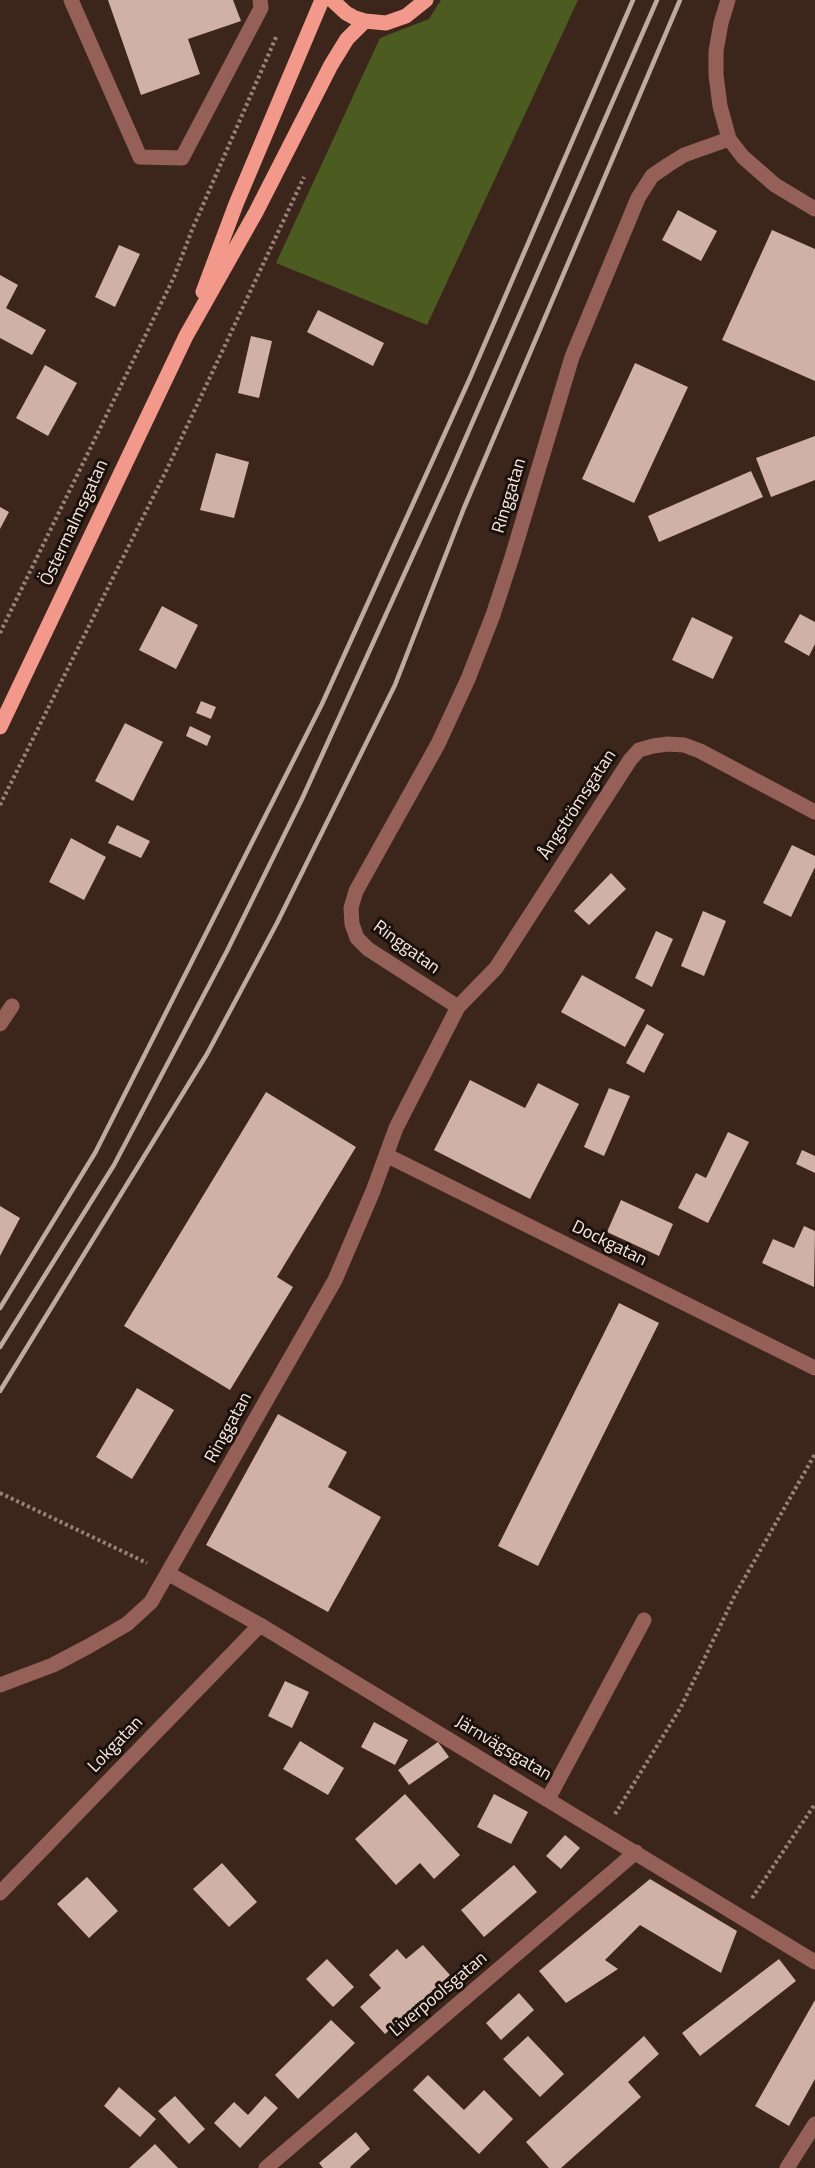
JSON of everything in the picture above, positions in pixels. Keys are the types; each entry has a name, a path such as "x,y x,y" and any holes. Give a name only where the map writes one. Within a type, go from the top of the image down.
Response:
{"main road":[{"name":"Östermalmsgatan","path":"186,336 236,204 322,0"},
{"path":"332,0 346,13 365,21 386,23 415,11 426,0"},
{"name":"Östermalmsgatan","path":"0,727 186,336 256,212 331,65 347,39 365,21"}],"street":[{"path":"71,0 140,157 182,158 261,8 260,0"},
{"path":"728,0 717,42 716,75 720,106 729,139 743,157 775,185 815,208"},
{"name":"Ringgatan","path":"0,1685 53,1665 127,1624 151,1602 335,1280 396,1128 458,1006 368,949 357,938 352,924 351,908 356,891 438,744 468,679 502,586 572,357 638,198 652,176 668,165 684,155 729,139"},
{"name":"Ångströmsgatan","path":"458,1006 496,968 630,760 639,750 668,744 684,745 700,751 815,812"},
{"path":"0,1024 12,1006"},
{"name":"Dockgatan","path":"386,1155 815,1368"},
{"name":"Järnvägsgatan","path":"169,1574 260,1625 815,1962"},
{"path":"548,1799 644,1620"},
{"name":"Lokgatan","path":"0,1893 260,1625"},
{"name":"Liverpoolsgatan","path":"266,2168 636,1852"},
{"path":"787,2168 815,2124"}],"path":[{"path":"0,633 174,277 192,230 279,30"},
{"path":"276,37 302,50"},
{"path":"0,805 166,471 306,172"},
{"path":"604,1833 681,1707 735,1595 815,1454"},
{"path":"0,1493 169,1574"},
{"path":"740,1916 815,1804"}],"green space":[{"path":"441,0 578,0 427,325 276,263 380,38 429,19"}],"building":[{"path":"108,0 233,0 241,21 188,39 200,74 141,95"},
{"path":"678,210 717,231 701,261 662,240"},
{"path":"772,230 815,249 815,381 722,340"},
{"path":"119,245 140,254 115,307 95,297"},
{"path":"0,275 18,285 6,308 46,330 32,355 0,338"},
{"path":"318,310 384,343 373,366 307,332"},
{"path":"251,336 272,341 259,398 238,393"},
{"path":"635,363 688,387 634,503 582,479"},
{"path":"45,365 77,383 48,436 16,418"},
{"path":"815,436 815,480 771,497 756,458"},
{"path":"216,453 249,462 234,518 200,510"},
{"path":"751,471 763,497 659,542 648,516"},
{"path":"0,507 9,512 0,529"},
{"path":"162,606 198,625 176,669 139,650"},
{"path":"800,614 815,622 815,644 809,656 784,642"},
{"path":"692,617 733,637 713,679 672,660"},
{"path":"201,701 216,707 211,719 196,713"},
{"path":"125,723 163,742 133,801 95,781"},
{"path":"190,726 211,736 207,746 186,736"},
{"path":"117,825 150,841 141,858 108,843"},
{"path":"71,838 106,857 84,900 49,882"},
{"path":"792,845 815,856 815,867 791,917 763,903"},
{"path":"611,873 626,889 589,925 574,911"},
{"path":"703,911 726,921 704,976 681,966"},
{"path":"656,931 673,939 652,987 635,978"},
{"path":"582,975 645,1010 625,1047 561,1012"},
{"path":"647,1024 664,1034 644,1073 626,1063"},
{"path":"470,1080 525,1108 538,1083 579,1104 530,1199 434,1150"},
{"path":"609,1088 630,1096 604,1156 584,1147"},
{"path":"266,1092 356,1147 277,1277 293,1287 230,1390 124,1326"},
{"path":"728,1132 749,1142 708,1223 678,1208 696,1173 706,1178"},
{"path":"802,1150 815,1156 815,1173 796,1164"},
{"path":"621,1200 673,1224 659,1256 607,1232"},
{"path":"0,1206 20,1218 0,1256"},
{"path":"804,1226 815,1231 814,1287 762,1263 773,1239 794,1248"},
{"path":"619,1303 659,1323 538,1566 498,1546"},
{"path":"137,1388 174,1410 132,1479 96,1457"},
{"path":"278,1414 347,1452 328,1487 381,1517 328,1612 206,1545"},
{"path":"285,1681 309,1692 292,1728 268,1716"},
{"path":"374,1722 408,1740 395,1765 361,1747"},
{"path":"300,1741 344,1768 328,1795 283,1769"},
{"path":"438,1742 449,1757 409,1785 398,1770"},
{"path":"405,1794 460,1855 434,1879 420,1863 396,1885 355,1839"},
{"path":"494,1794 528,1812 511,1844 477,1827"},
{"path":"565,1835 580,1848 561,1869 546,1856"},
{"path":"222,1863 257,1902 229,1927 193,1889"},
{"path":"514,1865 537,1892 484,1937 461,1910"},
{"path":"87,1877 118,1911 89,1938 57,1904"},
{"path":"650,1879 737,1931 721,1973 640,1925 605,1960 618,1969 566,2003 539,1971"},
{"path":"423,1945 450,1975 385,2034 360,2007 381,1988 369,1975 397,1949 406,1959"},
{"path":"327,1959 354,1987 333,2007 306,1979"},
{"path":"779,1959 796,1981 700,2056 682,2033"},
{"path":"519,1993 534,2010 501,2040 486,2023"},
{"path":"815,2000 815,2079 789,2126 755,2106"},
{"path":"331,2020 355,2043 298,2099 275,2075"},
{"path":"528,2036 564,2074 540,2097 503,2059"},
{"path":"644,2036 659,2054 628,2082 641,2097 561,2168 549,2168 526,2142"},
{"path":"428,2075 464,2110 484,2090 513,2119 479,2154 413,2090"},
{"path":"119,2087 156,2119 140,2137 104,2106"},
{"path":"175,2096 205,2129 189,2144 158,2111"},
{"path":"265,2096 278,2108 240,2148 214,2123 234,2102 248,2115"},
{"path":"356,2132 370,2149 351,2168 323,2168 319,2163"},
{"path":"155,2144 178,2168 129,2168"}],"railway":[{"path":"0,1308 95,1153 322,704 470,378 633,0"},
{"path":"0,1347 114,1165 227,951 302,799 449,476 657,0"},
{"path":"0,1391 207,1054 277,923 395,685 464,508 680,0"}]}
